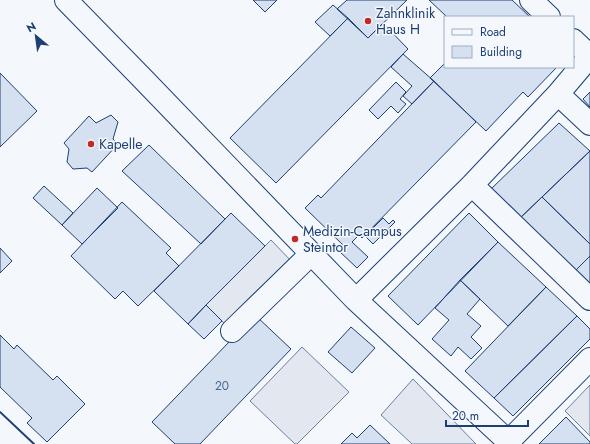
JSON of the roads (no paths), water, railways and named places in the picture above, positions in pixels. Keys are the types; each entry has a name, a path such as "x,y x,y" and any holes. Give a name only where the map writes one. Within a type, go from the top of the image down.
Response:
{"lane":[{"path":"66,0 356,300 509,443 585,373"},
{"path":"531,0 548,16"},
{"path":"356,300 472,185 558,94 590,56 574,41"},
{"path":"558,94 590,124"},
{"path":"472,185 590,299"},
{"path":"232,331 311,254"}],"place":[{"name":"Zahnklinik Haus H","path":"368,21"},
{"name":"Kapelle","path":"91,144"},
{"name":"Medizin-Campus Steintor","path":"295,239"}]}
